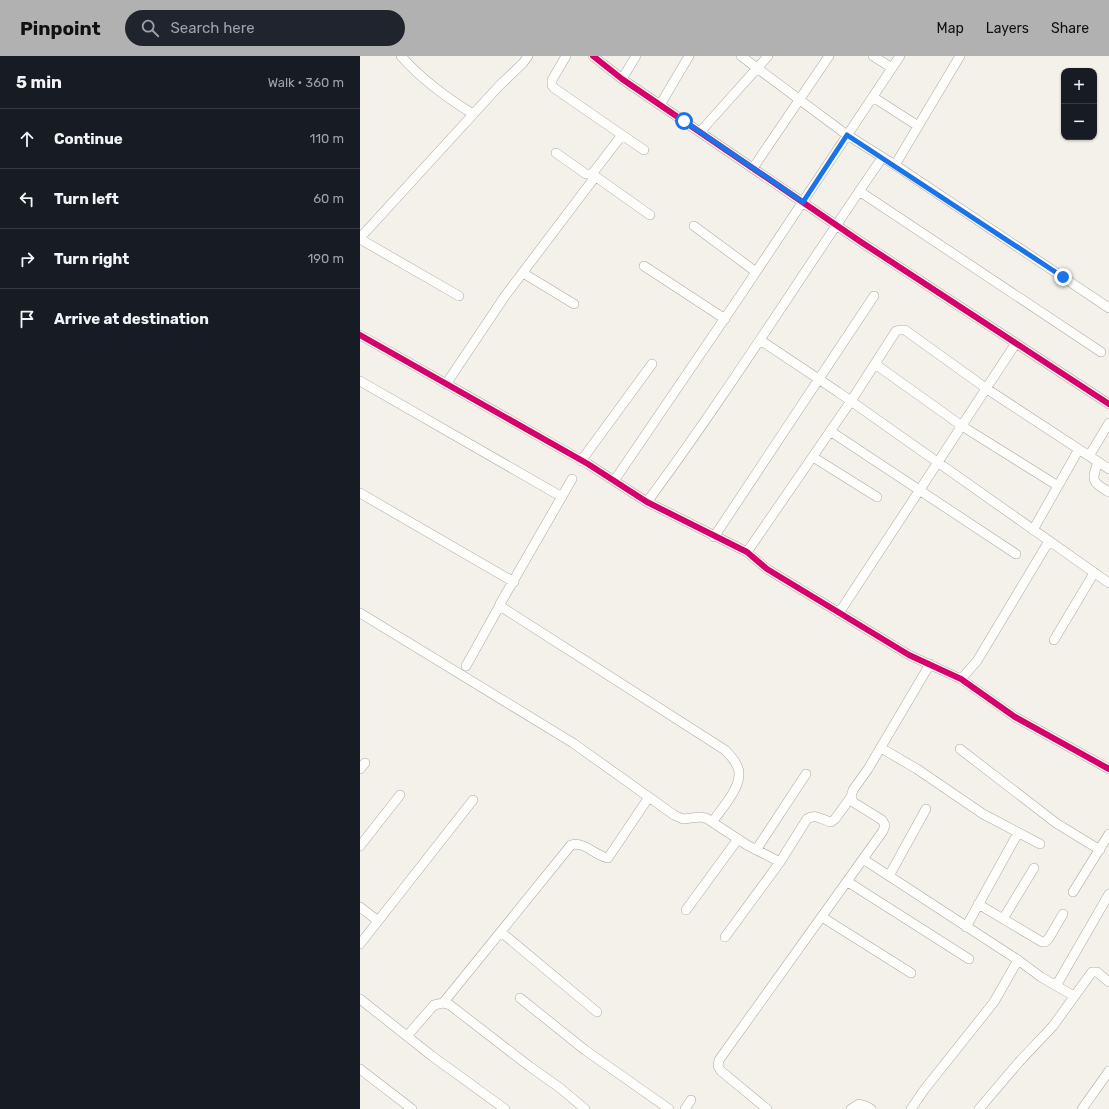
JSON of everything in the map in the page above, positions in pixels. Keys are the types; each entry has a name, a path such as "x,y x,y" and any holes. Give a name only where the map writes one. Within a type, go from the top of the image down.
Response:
{"street":[{"path":"402,56 426,80 451,100 473,114"},
{"path":"459,296 360,238 528,56"},
{"path":"566,56 552,80 553,86 558,91 644,150"},
{"path":"592,56 622,79 836,225 1109,404"},
{"path":"622,79 636,56"},
{"path":"660,105 689,56"},
{"path":"740,56 847,135 1109,308"},
{"path":"700,132 768,56"},
{"path":"753,168 829,56"},
{"path":"873,56 892,68"},
{"path":"614,481 725,319 900,56"},
{"path":"895,166 960,56"},
{"path":"873,96 918,126"},
{"path":"446,384 505,296 622,135"},
{"path":"556,152 586,174 593,176 650,214"},
{"path":"647,502 684,452 882,158"},
{"path":"859,191 1101,352"},
{"path":"694,226 756,272"},
{"path":"644,266 725,319"},
{"path":"523,273 574,304"},
{"path":"714,537 874,296"},
{"path":"747,552 851,401 896,331 900,330 906,330 987,389 1109,469"},
{"path":"360,335 581,461 647,502 714,537 747,552 767,569 908,655 961,679 1015,717 1109,769"},
{"path":"760,340 851,401 1109,583"},
{"path":"839,612 1016,343"},
{"path":"581,461 652,364"},
{"path":"875,364 962,426 1058,486"},
{"path":"360,381 562,497"},
{"path":"1089,456 1109,423"},
{"path":"830,431 1016,554"},
{"path":"1033,530 1079,449"},
{"path":"812,457 877,497"},
{"path":"1098,462 1094,474 1094,481 1097,485 1109,492"},
{"path":"466,666 572,479"},
{"path":"360,493 514,582"},
{"path":"961,679 977,661 1049,541"},
{"path":"1054,640 1094,573"},
{"path":"500,605 725,750 738,768 739,780 737,788 713,821"},
{"path":"360,613 573,743 674,815 683,819 700,817 713,821 738,840 780,862"},
{"path":"725,937 780,862 807,819 816,816 831,822 835,819 851,797 853,790 881,748 930,664"},
{"path":"881,748 917,769 983,814 1040,844"},
{"path":"960,749 1056,823 1100,850"},
{"path":"756,850 806,774"},
{"path":"360,846 400,795"},
{"path":"407,1036 434,1006 443,1003 571,845 579,844 591,849 603,857 608,858 649,797"},
{"path":"767,1109 721,1071 718,1066 719,1060 848,882 883,831 885,825 882,820 854,802 851,797"},
{"path":"360,944 473,800"},
{"path":"889,876 926,809"},
{"path":"966,927 1018,833"},
{"path":"1073,892 1109,834"},
{"path":"686,910 738,840"},
{"path":"863,859 1018,960 1041,978 1074,996"},
{"path":"1003,919 1034,868"},
{"path":"848,882 970,959"},
{"path":"1056,986 1109,894"},
{"path":"978,904 1042,942 1045,942 1049,938 1064,914"},
{"path":"360,907 378,921"},
{"path":"822,917 911,973"},
{"path":"501,932 597,1012"},
{"path":"911,1109 924,1090 994,1002 1018,960"},
{"path":"979,1109 1019,1062 1053,1026 1092,972 1097,972 1109,982"},
{"path":"520,998 585,1050 669,1109"},
{"path":"360,999 505,1109"},
{"path":"443,1003 450,1005 481,1028 585,1109"},
{"path":"360,1069 412,1109"},
{"path":"1082,1109 1109,1071"},
{"path":"685,1109 691,1100"},
{"path":"851,1109 859,1104 871,1109"}],"cycle path":[{"path":"593,56 622,79 861,242 1109,404"},
{"path":"360,335 588,464 647,502 747,552 767,569 909,655 961,679 1015,717 1109,769"}],"route":[{"path":"684,121 803,202 847,135 1063,277"}]}
